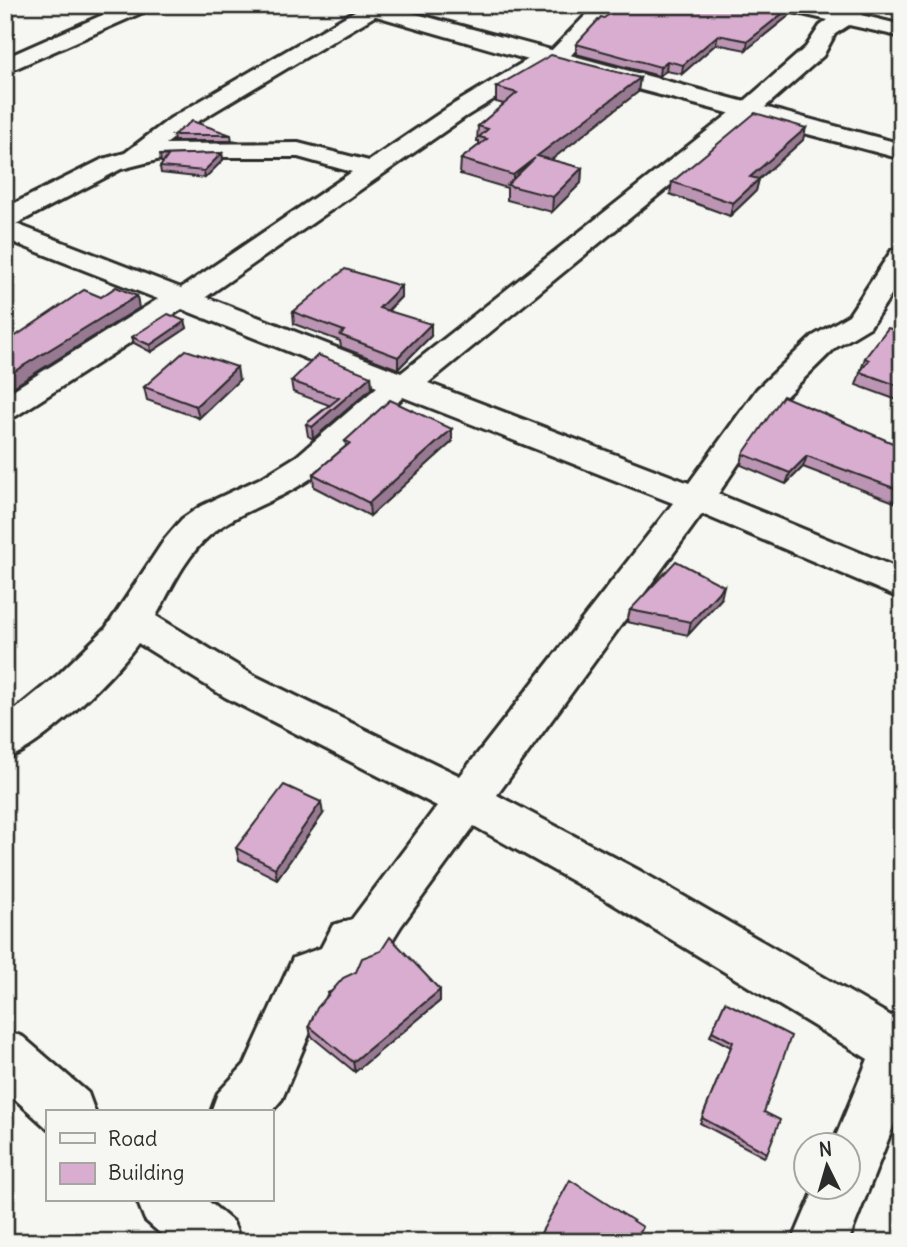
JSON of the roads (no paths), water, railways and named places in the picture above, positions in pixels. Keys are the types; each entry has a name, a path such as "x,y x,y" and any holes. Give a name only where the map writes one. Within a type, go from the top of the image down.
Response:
{"street":[{"path":"5,66 143,5"},
{"path":"5,409 182,299 376,170 457,112 550,59 593,19 617,5"},
{"path":"787,5 853,12 902,31"},
{"path":"133,158 179,124 370,7 550,59 902,152"},
{"path":"5,741 100,661 133,621 161,575 195,528 229,506 276,485 328,449 402,385 748,110 816,51 827,30 853,12"},
{"path":"5,219 112,164 161,152 298,150 316,152 351,167 376,170"},
{"path":"5,229 696,498 902,585"},
{"path":"239,1110 264,1081 278,1043 310,975 338,965 350,941 363,944 384,911 696,498 768,396 824,342 860,321 902,256"},
{"path":"133,621 239,686 468,801 624,886 900,1045 862,1139"},
{"path":"5,1055 67,1110"},
{"path":"167,1202 213,1242"},
{"path":"820,1242 836,1202"}]}
